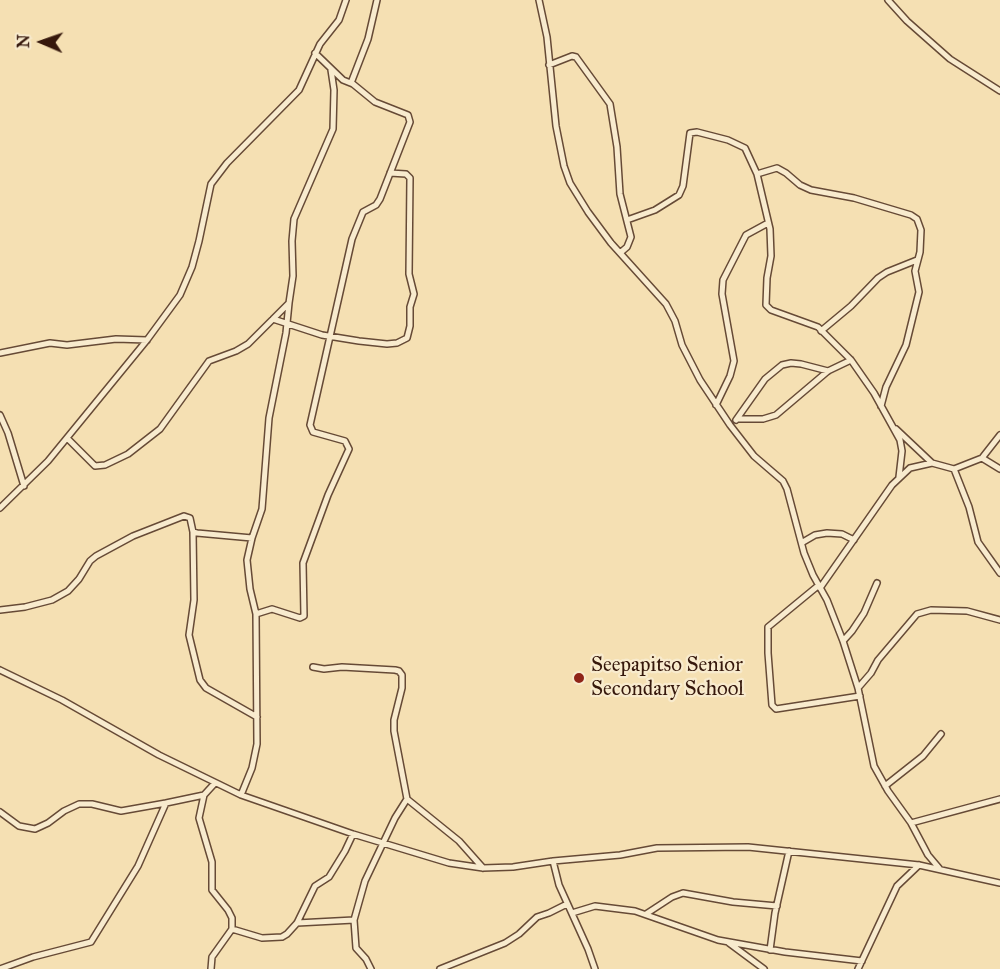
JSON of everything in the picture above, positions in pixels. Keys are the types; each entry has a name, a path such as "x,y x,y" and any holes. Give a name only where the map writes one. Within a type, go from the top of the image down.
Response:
{"street":[{"path":"0,508 24,486 67,438 147,340 180,295 199,241 211,184 240,149 295,95 323,39 339,20 346,0"},
{"path":"351,84 368,39 377,0"},
{"path":"539,0 547,37 556,126 566,174 588,212 620,253 666,304 675,321 682,345 700,380 730,425 754,456 783,481 788,489 809,566 843,641 858,688 874,766 911,823 928,855 939,868"},
{"path":"888,0 907,21 950,59 1000,92"},
{"path":"256,614 274,609 300,618 304,616 303,563 328,495 349,449 345,441 315,433 310,428 339,292 359,221 363,212 376,205 407,133 410,118 404,113 375,102 342,80 315,53"},
{"path":"549,64 572,56 576,57 610,104 617,147 620,194 631,237 620,253"},
{"path":"241,795 255,757 257,717 256,614 250,589 247,560 262,509 269,418 293,276 294,219 320,164 333,129 334,102 331,70"},
{"path":"627,220 655,210 679,195 683,186 690,133 697,132 728,140 745,148 757,174 768,223 771,256 766,305 771,310 814,325 851,360 881,406 902,450 899,477"},
{"path":"757,174 777,168 811,190 854,198 911,215 917,219 921,230 915,271 919,292 909,336 886,387 881,406"},
{"path":"273,319 314,333 387,344 398,343 407,338 410,331 410,307 414,294 409,274 410,178 406,174 390,172"},
{"path":"716,405 730,376 734,361 722,294 723,280 746,234 768,223"},
{"path":"821,331 851,306 878,278 917,260"},
{"path":"67,438 95,465 102,466 116,461 160,429 209,361 243,348 289,303"},
{"path":"0,353 51,343 67,345 116,339 147,340"},
{"path":"737,419 763,419 776,415 828,371 851,360"},
{"path":"730,425 737,419 765,379 782,365 801,364 828,371"},
{"path":"0,415 8,433 24,486"},
{"path":"892,426 932,463"},
{"path":"860,696 776,709 772,705 768,627 820,587 899,477 913,466 932,463 954,469 982,458 1000,435"},
{"path":"982,458 1000,469"},
{"path":"954,469 969,507 978,542 1000,573"},
{"path":"0,610 52,600 68,591 96,555 166,522 184,516 189,517 193,532 194,600 189,634 200,680 206,688 257,717"},
{"path":"193,532 252,538"},
{"path":"802,542 826,533 842,534 854,540"},
{"path":"843,641 864,613 877,583"},
{"path":"858,688 871,673 878,660 917,614 931,610 967,611 1000,620"},
{"path":"313,667 399,671 403,680 394,720 394,731 407,800 459,841 483,868"},
{"path":"0,670 35,686 159,755 241,795 384,844 449,862 483,868 513,867 620,855 657,848 748,847 919,865 1000,883"},
{"path":"885,786 923,756 941,734"},
{"path":"210,969 212,957 232,929 232,918 228,909 212,890 212,862 200,818 204,795 215,783"},
{"path":"0,812 19,826 35,829 48,824 64,811 79,804 92,804 121,811 204,795"},
{"path":"911,823 1000,799"},
{"path":"371,969 356,948 354,920 365,881 395,818 407,800"},
{"path":"0,969 33,957 91,942 138,866 166,803"},
{"path":"232,929 253,936 282,938 297,923 315,886 329,877 353,834"},
{"path":"770,950 789,851"},
{"path":"553,861 559,885 595,969"},
{"path":"858,969 897,886 919,865"},
{"path":"646,914 683,892 733,902 777,906"},
{"path":"440,969 505,943 519,934 537,917 549,914 567,904"},
{"path":"572,913 586,908 605,906 646,914 726,941 770,950 862,961"},
{"path":"297,923 354,920"},
{"path":"726,941 764,969"}],"place":[{"name":"Seepapitso Senior Secondary School","path":"579,678"}]}
